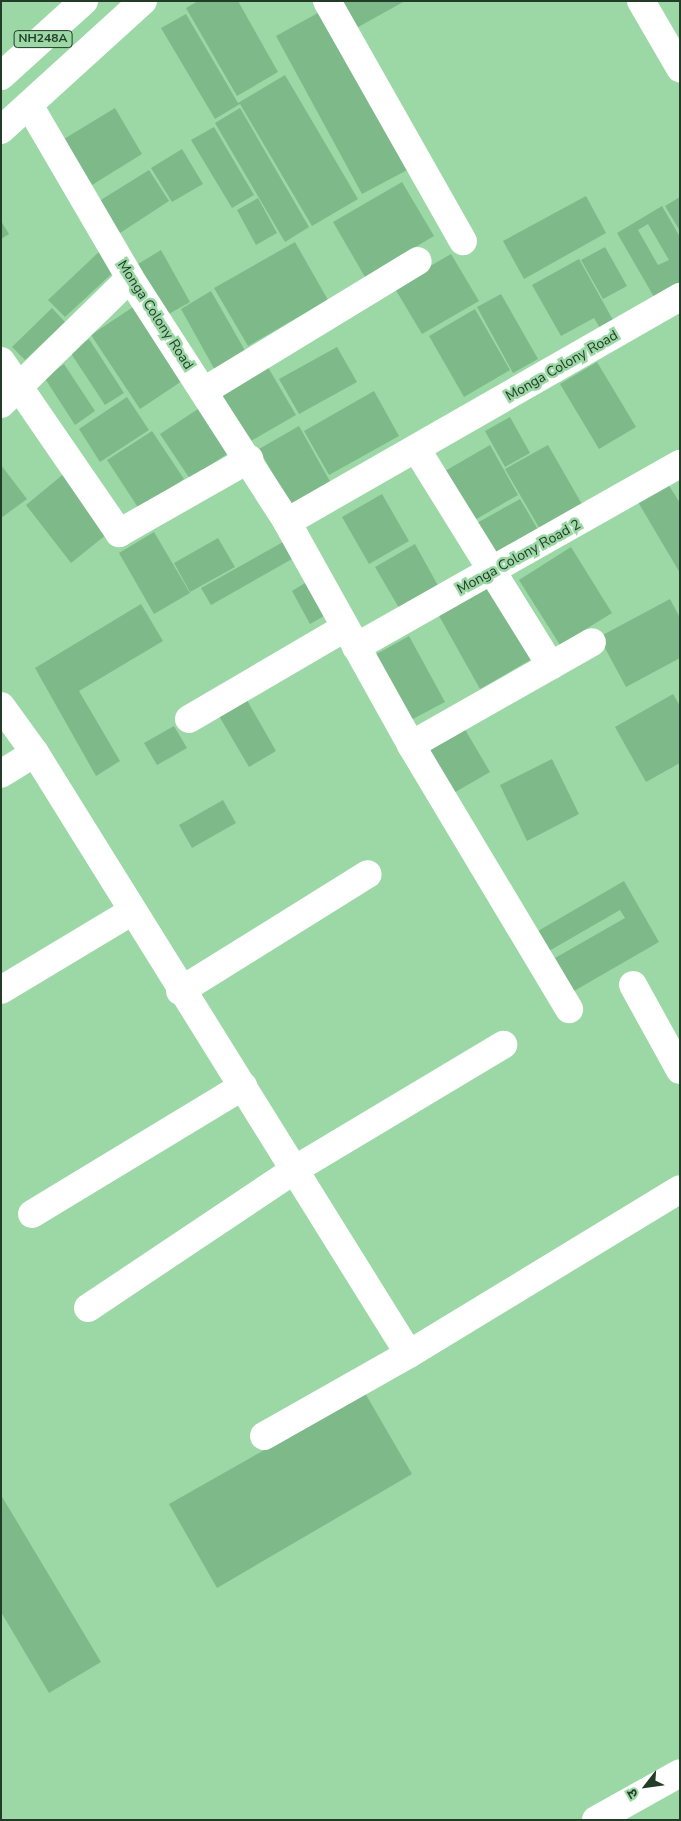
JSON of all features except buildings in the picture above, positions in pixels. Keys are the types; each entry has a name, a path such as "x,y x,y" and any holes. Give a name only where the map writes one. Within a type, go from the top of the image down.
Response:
{"main road":[{"name":"NH248A","path":"1,76 84,1"},
{"path":"1,130 143,1"},
{"path":"327,1 463,241"},
{"path":"641,1 680,68"},
{"name":"Monga Colony Road","path":"29,105 130,278 287,522 411,745 569,1009"},
{"path":"204,391 418,261"},
{"path":"1,404 19,383 130,278"},
{"name":"Monga Colony Road","path":"287,522 417,450 680,297"},
{"path":"1,360 19,383 119,533 248,459"},
{"path":"417,450 551,666"},
{"name":"Monga Colony Road 2","path":"189,719 350,637 492,572 680,464"},
{"path":"411,745 592,642"},
{"path":"1,706 35,753 180,992 243,1086 409,1354"},
{"path":"1,774 35,753"},
{"path":"180,992 368,874"},
{"path":"1,990 131,912"},
{"path":"633,985 680,1070"},
{"path":"88,1308 294,1170 503,1044"},
{"path":"32,1214 243,1086"},
{"path":"264,1436 409,1354 680,1189"},
{"path":"596,1820 680,1773"}]}
